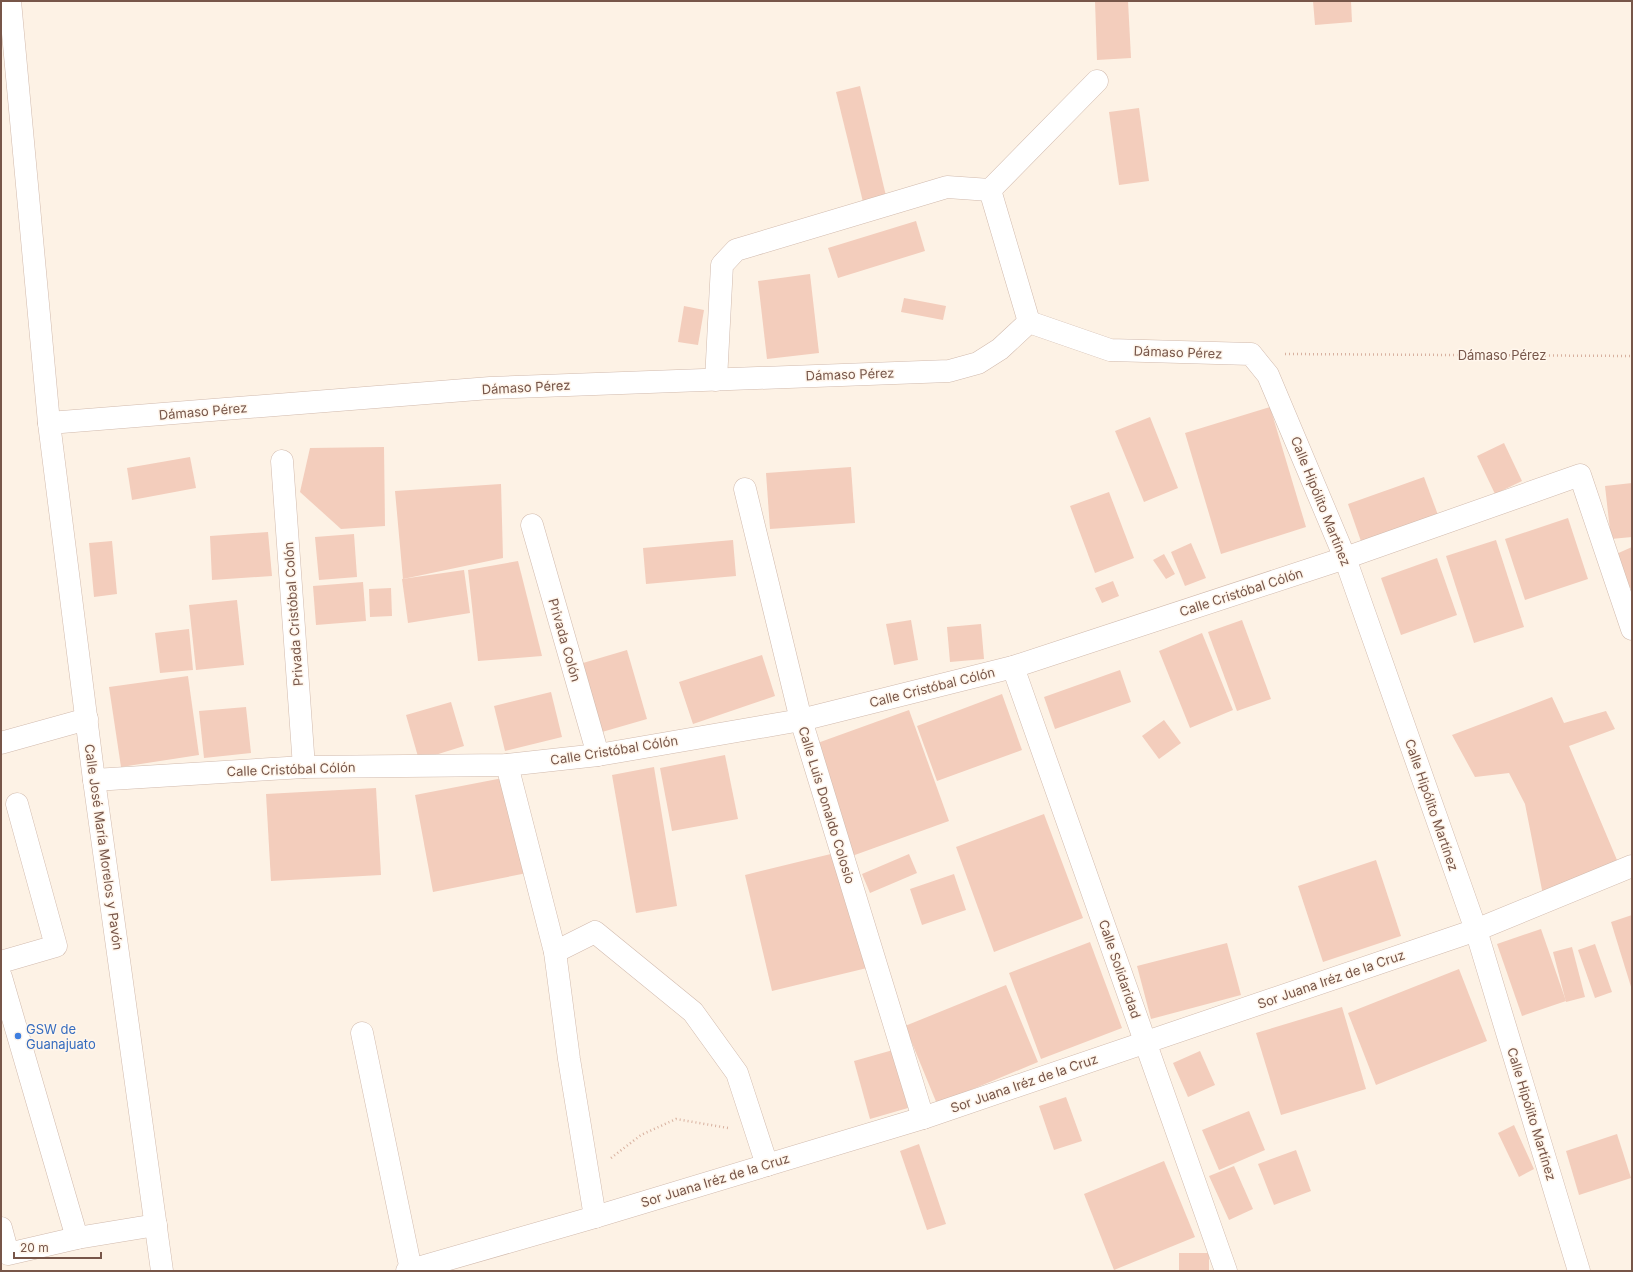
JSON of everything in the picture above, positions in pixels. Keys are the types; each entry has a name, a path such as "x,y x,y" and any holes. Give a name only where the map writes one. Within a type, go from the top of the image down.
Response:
{"street":[{"name":"Calle José María Morelos y Pavón","path":"10,1 49,423 94,780 162,1271"},
{"path":"990,190 1097,81"},
{"path":"716,380 722,265 736,250 947,186 990,190"},
{"path":"990,190 1029,322"},
{"name":"Dámaso Pérez","path":"49,423 490,388 949,371 978,363 1000,349 1029,322 1110,350 1251,354"},
{"name":"Calle Hipólito Martínez","path":"1251,354 1268,375 1345,558 1476,930 1579,1271"},
{"name":"Privada Cristóbal Colón","path":"282,461 304,767"},
{"name":"Calle Cristóbal Cólón","path":"94,780 304,767 507,765 598,754 801,720 1013,667 1345,558 1580,475 1632,629"},
{"name":"Calle Luis Donaldo Colosio","path":"744,489 801,720 922,1118"},
{"name":"Privada Colón","path":"532,525 598,754"},
{"name":"Calle Solidaridad","path":"1013,667 1226,1271"},
{"path":"1,743 87,719"},
{"path":"507,765 555,952 568,1059 595,1217"},
{"path":"1,962 56,946 17,804"},
{"name":"Sor Juana Iréz de la Cruz","path":"409,1270 595,1217 922,1118 1476,930 1632,866"},
{"path":"555,952 594,932 693,1012 736,1073 767,1165"},
{"path":"1,977 77,1238"},
{"path":"362,1033 409,1270"},
{"path":"1,1228 5,1262 77,1238 156,1225"}],"path":[{"name":"Dámaso Pérez","path":"1251,354 1632,356"},
{"path":"588,1176 641,1135 676,1119 756,1133"}],"building":[{"path":"1095,1 1128,1 1131,58 1097,60"},
{"path":"1313,1 1351,1 1352,22 1315,25"},
{"path":"860,86 886,196 863,202 836,92"},
{"path":"1139,108 1149,181 1119,185 1109,112"},
{"path":"916,221 925,251 838,278 828,248"},
{"path":"810,274 819,353 767,359 758,281"},
{"path":"904,298 946,306 943,320 901,312"},
{"path":"684,306 704,310 698,345 678,342"},
{"path":"1270,407 1306,527 1221,554 1185,433"},
{"path":"1150,417 1178,488 1144,502 1115,431"},
{"path":"1504,443 1522,481 1495,494 1477,456"},
{"path":"384,447 385,526 341,529 300,492 310,448"},
{"path":"190,457 196,488 132,500 127,468"},
{"path":"851,467 855,523 770,529 766,473"},
{"path":"1424,477 1438,515 1362,544 1348,504"},
{"path":"1632,483 1632,537 1611,539 1605,486"},
{"path":"501,484 503,558 403,579 395,491"},
{"path":"1109,492 1134,558 1095,573 1070,506"},
{"path":"1568,518 1588,579 1525,600 1505,539"},
{"path":"268,532 272,576 212,580 210,536"},
{"path":"354,534 357,577 319,580 315,537"},
{"path":"733,540 736,576 646,584 643,548"},
{"path":"1496,540 1524,627 1474,643 1446,556"},
{"path":"112,541 117,594 94,597 89,543"},
{"path":"1191,543 1206,578 1185,586 1171,552"},
{"path":"1632,547 1632,587 1629,589 1614,555"},
{"path":"1164,554 1175,574 1166,579 1153,560"},
{"path":"1437,558 1457,615 1401,635 1381,578"},
{"path":"518,561 542,656 478,661 468,570"},
{"path":"464,570 470,613 408,623 402,579"},
{"path":"1113,581 1119,596 1102,603 1095,588"},
{"path":"363,582 366,621 316,625 313,586"},
{"path":"391,588 392,616 370,617 369,589"},
{"path":"237,600 244,665 196,670 189,605"},
{"path":"911,620 918,660 894,665 886,624"},
{"path":"1242,620 1271,699 1237,711 1208,632"},
{"path":"981,624 984,659 950,662 947,627"},
{"path":"189,629 193,670 160,673 155,633"},
{"path":"1202,633 1233,710 1190,728 1159,651"},
{"path":"627,650 647,719 602,732 583,663"},
{"path":"762,655 775,696 693,724 679,682"},
{"path":"1120,670 1131,702 1055,729 1044,697"},
{"path":"188,676 199,755 121,767 109,687"},
{"path":"551,692 562,737 505,751 494,706"},
{"path":"1002,694 1022,750 937,781 917,726"},
{"path":"1552,697 1564,723 1606,711 1615,729 1569,746 1617,860 1543,895 1525,804 1509,773 1475,777 1452,735"},
{"path":"451,702 464,746 419,760 406,715"},
{"path":"246,707 251,753 204,758 199,711"},
{"path":"909,710 949,821 852,856 812,745"},
{"path":"1164,720 1181,743 1159,759 1142,736"},
{"path":"725,755 738,819 672,831 660,768"},
{"path":"654,767 677,906 636,913 612,775"},
{"path":"508,777 527,873 433,892 415,795"},
{"path":"376,788 381,875 271,881 266,794"},
{"path":"1044,814 1083,918 994,952 956,847"},
{"path":"839,852 867,968 772,991 745,875"},
{"path":"909,854 917,873 870,893 862,874"},
{"path":"1376,860 1401,936 1323,962 1298,886"},
{"path":"954,874 966,910 922,925 910,889"},
{"path":"1632,915 1632,990 1611,922"},
{"path":"1541,929 1566,1001 1522,1016 1497,944"},
{"path":"1090,942 1122,1028 1041,1059 1009,973"},
{"path":"1227,943 1241,995 1151,1019 1137,966"},
{"path":"1595,944 1612,992 1595,998 1578,950"},
{"path":"1572,947 1585,997 1566,1002 1553,952"},
{"path":"1459,969 1487,1041 1376,1085 1348,1013"},
{"path":"1006,985 1038,1062 937,1104 905,1026"},
{"path":"1342,1007 1366,1089 1281,1115 1256,1033"},
{"path":"893,1050 908,1108 870,1119 854,1061"},
{"path":"1200,1051 1215,1085 1188,1097 1173,1063"},
{"path":"1066,1097 1082,1141 1054,1150 1039,1106"},
{"path":"1249,1111 1265,1150 1219,1170 1202,1130"},
{"path":"1514,1125 1534,1169 1519,1177 1498,1133"},
{"path":"1617,1134 1631,1178 1579,1195 1566,1151"},
{"path":"919,1144 946,1224 927,1230 900,1151"},
{"path":"1296,1150 1311,1191 1274,1205 1258,1164"},
{"path":"1164,1161 1195,1237 1114,1270 1084,1194"},
{"path":"1234,1166 1253,1209 1229,1220 1209,1176"},
{"path":"1179,1253 1209,1253 1209,1271 1179,1271"}],"place":[{"name":"GSW de Guanajuato","path":"18,1036"}]}
